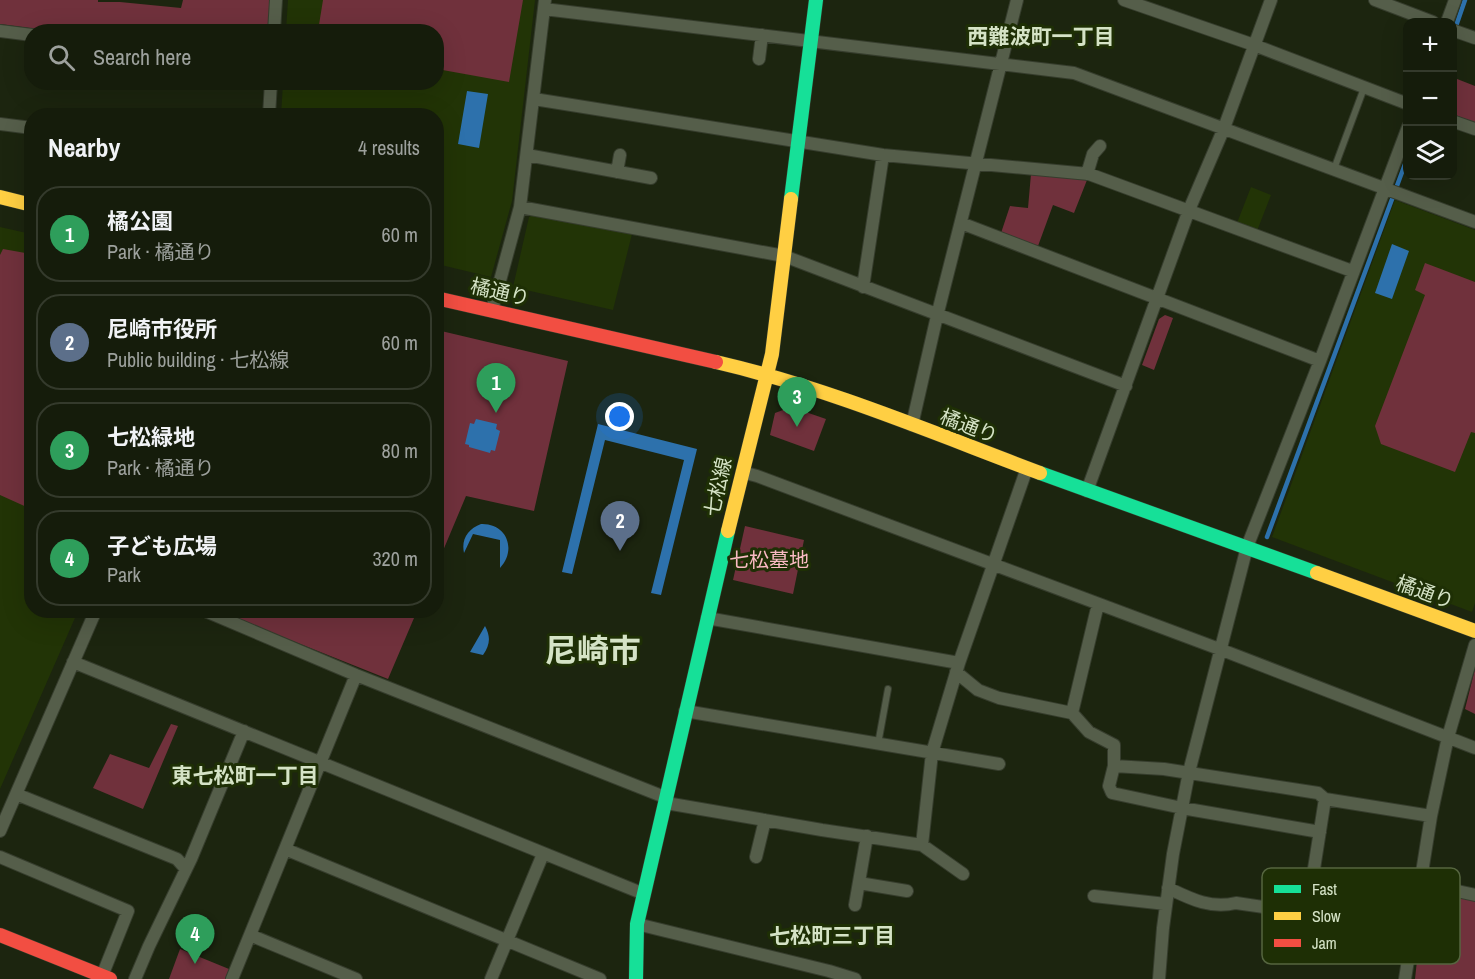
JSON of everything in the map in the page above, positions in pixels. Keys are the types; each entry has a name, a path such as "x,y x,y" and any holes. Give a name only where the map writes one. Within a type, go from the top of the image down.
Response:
{"street":[{"path":"274,24 276,0"},
{"name":"七松線","path":"636,979 638,924 644,894 707,618 772,354 816,0"},
{"path":"912,425 976,164 995,65 1017,0"},
{"path":"1124,0 1254,45 1403,103"},
{"path":"1088,491 1189,210 1224,128 1271,0"},
{"path":"1375,0 1422,18"},
{"path":"1448,18 1455,0"},
{"path":"492,310 520,207 544,5 995,65 1074,73 1475,222"},
{"path":"0,31 24,34"},
{"path":"1457,32 1475,38"},
{"path":"759,58 762,35"},
{"path":"269,108 271,90"},
{"path":"534,99 884,155 1087,174 1352,271"},
{"path":"1457,123 1475,129"},
{"path":"0,124 24,127"},
{"path":"1159,979 1168,888 1189,772 1247,547 1320,361 1403,138"},
{"path":"1087,174 1093,154 1100,146"},
{"path":"527,155 651,178"},
{"path":"617,172 621,155"},
{"path":"863,287 884,155"},
{"path":"0,197 24,202"},
{"path":"520,207 783,256 1126,386"},
{"path":"961,223 1320,361"},
{"name":"橘通り","path":"444,300 767,374 824,392 1475,632"},
{"path":"922,845 932,753 992,565 1027,468"},
{"path":"742,472 1222,650 1475,748"},
{"path":"1072,713 1098,604"},
{"path":"0,831 92,618"},
{"path":"222,618 356,675 667,800 765,820 922,845 963,874"},
{"path":"707,618 958,668 978,690 999,698 1072,713 1089,732 1114,745 1114,766 1109,786 1112,793 1182,808 1320,832"},
{"path":"1422,868 1448,737 1475,645"},
{"path":"73,662 644,894"},
{"path":"232,979 356,675"},
{"path":"685,711 999,764"},
{"path":"135,979 220,794 244,731"},
{"path":"1114,766 1189,772 1318,792 1325,799 1431,816"},
{"path":"16,794 177,860 185,868"},
{"path":"1314,868 1325,799"},
{"path":"756,857 765,820"},
{"path":"855,904 867,836"},
{"path":"285,849 600,979"},
{"path":"491,979 543,854"},
{"path":"0,857 128,911 106,977 0,935"},
{"path":"859,883 907,891"},
{"path":"1168,888 1204,904 1224,906 1236,903 1262,907"},
{"path":"1460,892 1475,895"},
{"path":"1094,896 1166,904"},
{"path":"638,924 855,979"},
{"path":"250,936 356,979"},
{"path":"1405,979 1407,964"}],"lane":[{"path":"1334,169 1364,88"},
{"path":"878,744 888,688"}],"shaded area":[{"path":"288,0 535,0 512,201 491,277 444,266 444,108 281,108 283,90 444,90 444,24 286,24"},
{"path":"1251,187 1271,195 1257,231 1237,223"},
{"path":"1395,200 1475,230 1475,603 1472,612 1272,537"},
{"path":"533,215 632,234 613,310 513,287 529,217"},
{"path":"0,227 24,232 24,618 75,618 0,789"}],"green space":[{"path":"0,0 98,0 98,2 181,8 183,0 270,0 268,24 24,24 24,27 0,24"},
{"path":"323,0 523,0 509,82 444,70 444,24 319,24"},
{"path":"1457,79 1475,86 1475,123 1457,116"},
{"path":"1031,174 1087,180 1074,213 1053,205 1038,246 1001,233 1010,206 1028,208"},
{"path":"3,249 24,253 24,506 0,495 0,255"},
{"path":"1425,263 1475,282 1475,433 1471,432 1455,472 1381,444 1375,426 1425,295 1415,290"},
{"path":"1165,315 1173,318 1154,370 1142,365 1159,319"},
{"path":"444,332 568,361 534,511 466,496 444,548"},
{"path":"791,407 826,419 814,451 770,435 775,413"},
{"name":"七松墓地","path":"745,526 804,540 793,594 733,580"},
{"path":"236,618 414,618 388,679"},
{"path":"1475,669 1475,714 1465,709"},
{"path":"171,724 178,726 143,809 93,788 110,754 149,768"},
{"path":"1460,898 1475,901 1475,979 1415,979 1417,964 1460,964"},
{"path":"180,949 229,969 225,979 169,979"}],"water":[{"path":"467,91 488,94 479,148 458,144"},
{"path":"1392,244 1409,251 1392,299 1375,293"},
{"path":"476,419 497,424 496,429 500,431 495,451 491,450 490,453 465,444 470,423 474,424"},
{"path":"598,424 697,449 661,595 651,593 684,460 605,440 572,574 562,572"},
{"path":"481,524 497,528 507,539 508,553 500,568 500,540 473,534 464,553 466,535"},
{"path":"485,626 489,637 483,655 470,652"}],"waterway":[{"path":"1457,23 1465,0"},
{"path":"1267,537 1403,170"}],"traffic: fast":[{"path":"791,199 816,0"},
{"path":"1040,473 1317,573"},
{"path":"636,979 637,924 728,531"}],"traffic: slow":[{"path":"0,197 24,203"},
{"path":"728,531 772,354 791,199"},
{"path":"716,362 840,398 1040,473"},
{"path":"1317,573 1475,631"}],"traffic: jam":[{"path":"444,300 716,362"},
{"path":"0,935 110,979"}],"place":[{"name":"橘公園","path":"496,413"},
{"name":"七松緑地","path":"797,427"},
{"name":"尼崎市役所","path":"620,551"},
{"name":"子ども広場","path":"195,964"}],"district":[{"name":"西難波町一丁目","path":"1041,37"},
{"name":"尼崎市","path":"593,651"},
{"name":"東七松町一丁目","path":"245,776"},
{"name":"七松町三丁目","path":"832,936"}]}
